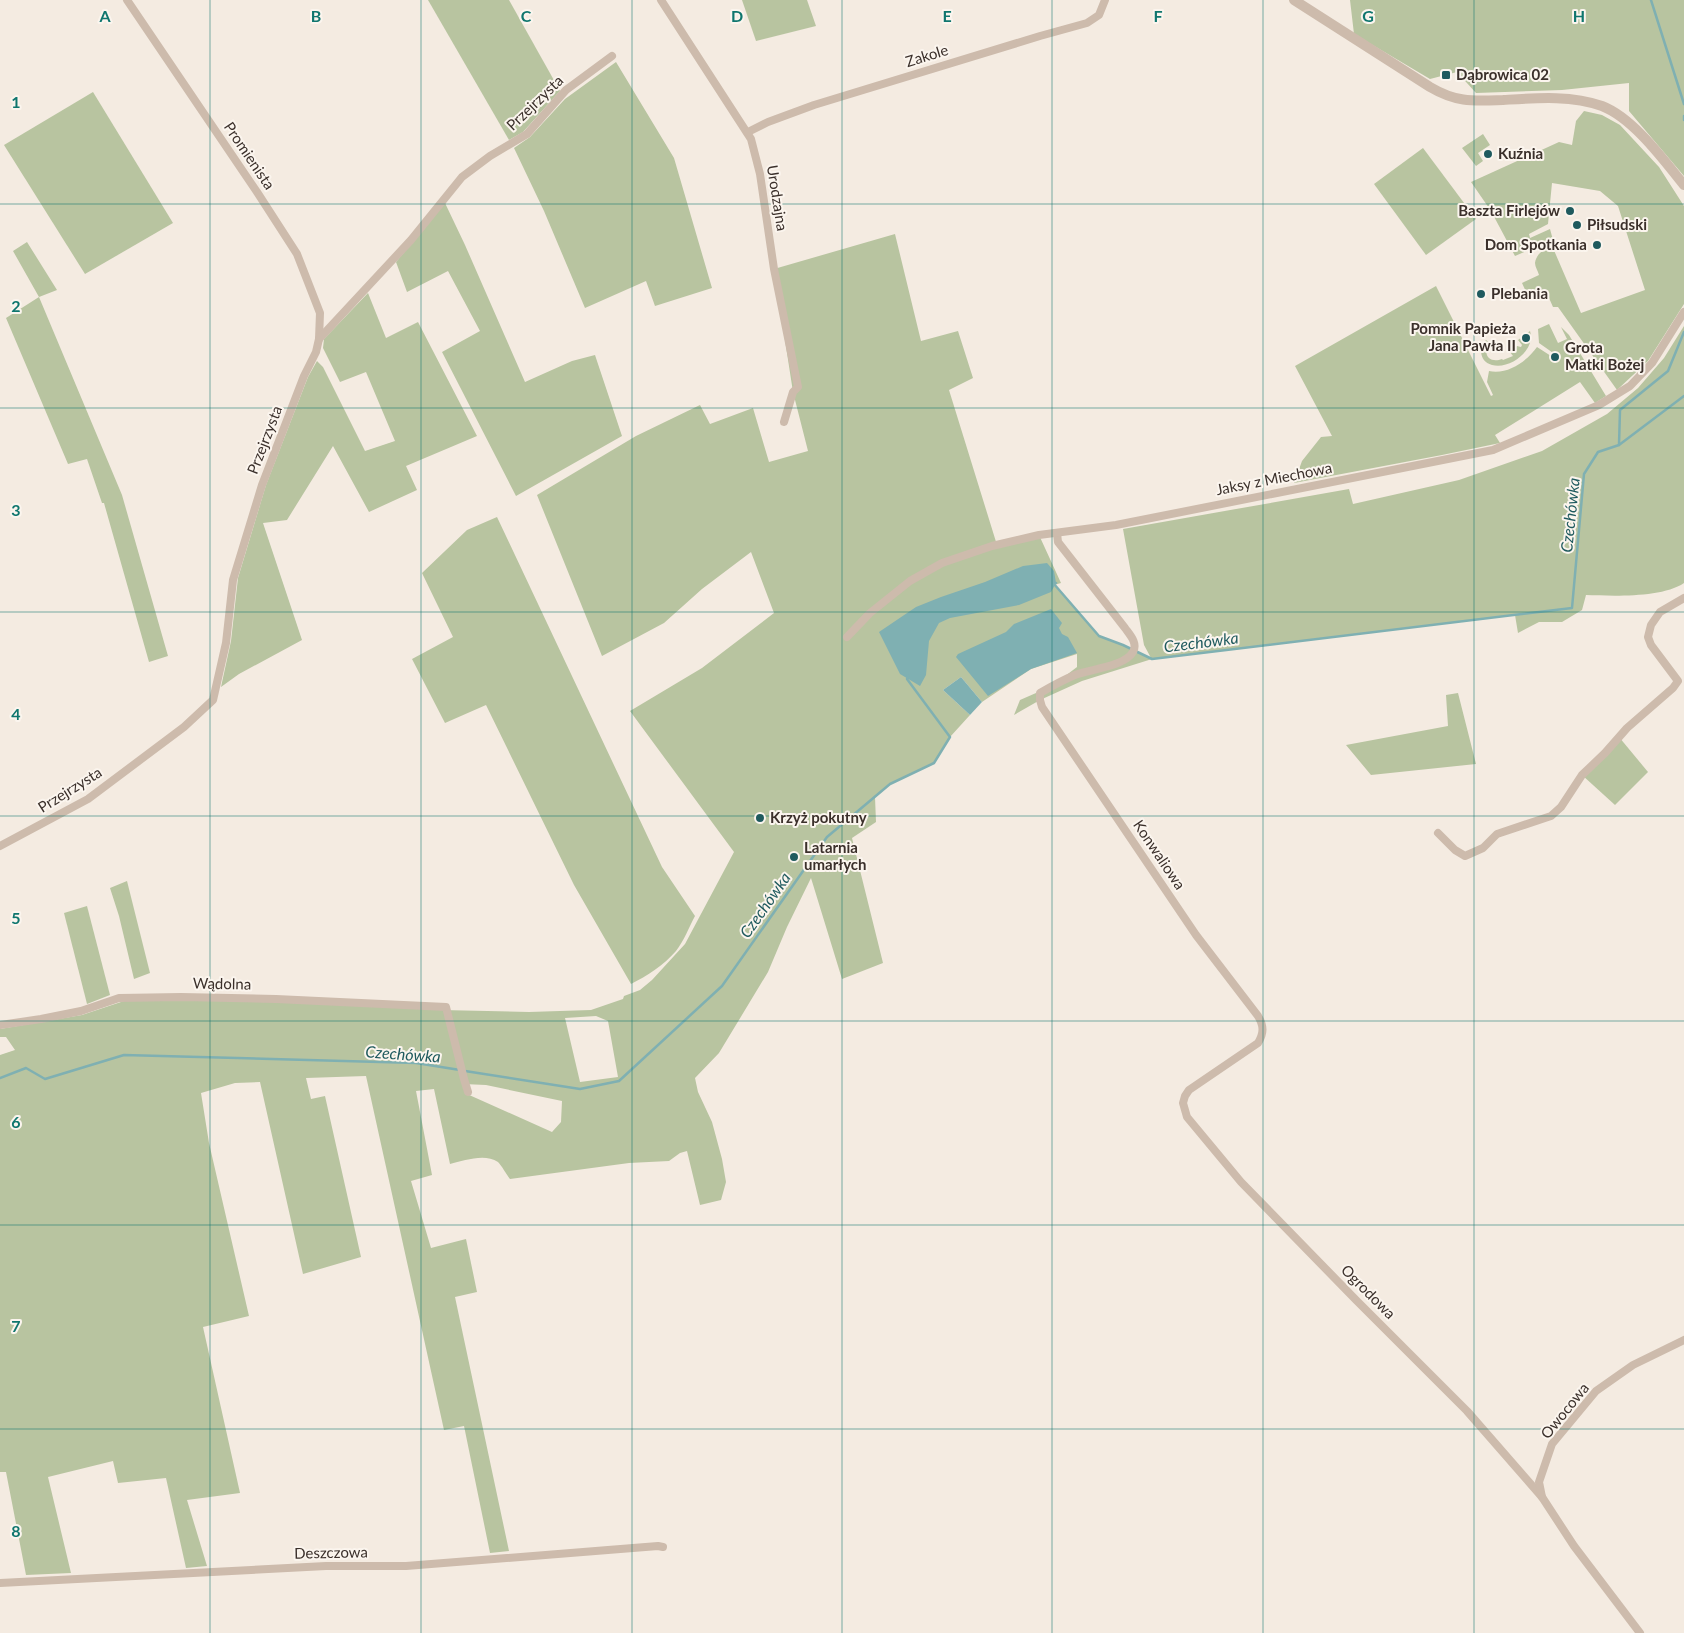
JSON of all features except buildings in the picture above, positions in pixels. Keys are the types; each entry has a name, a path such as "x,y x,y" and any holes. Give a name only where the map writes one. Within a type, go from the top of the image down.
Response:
{"street":[{"name":"Promienista","path":"127,0 165,54 297,254 320,313 319,340"},
{"name":"Urodzajna","path":"661,0 751,139 760,174 774,269 798,387 793,392 784,422"},
{"name":"Zakole","path":"748,132 768,122 814,105 1087,23 1099,15 1105,0"},
{"path":"1294,0 1430,87 1450,97 1478,102 1548,98 1591,103 1608,110 1637,131 1684,185"},
{"name":"Przejrzysta","path":"0,846 88,799 177,732 213,700 226,643 233,580 262,484 304,376 316,352 319,340 411,240 462,177 490,156 528,134 566,90 612,56"},
{"name":"Jaksy z Miechowa","path":"847,637 870,613 895,592 942,562 992,546 1038,535 1116,525 1494,450 1599,405 1630,386 1652,364 1684,312"},
{"name":"Konwaliowa","path":"1057,533 1058,542 1134,640 1135,646 1128,658 1118,663 1077,674 1040,693 1042,707 1196,935 1258,1016 1263,1029 1262,1036 1258,1042 1189,1090 1183,1103"},
{"path":"1438,833 1455,850 1466,856 1483,848 1497,834 1551,816 1561,807 1582,776 1627,728 1678,682 1651,645 1648,637 1651,625 1660,612 1684,598"},
{"name":"Wądolna","path":"0,1025 80,1011 119,998 276,999 446,1007 468,1092"},
{"name":"Ogrodowa","path":"1183,1103 1187,1117 1241,1182 1467,1411 1542,1496"},
{"name":"Owocowa","path":"1542,1496 1539,1482 1552,1444 1596,1391 1633,1365 1684,1340"},
{"path":"1542,1496 1574,1546 1640,1633"},
{"name":"Deszczowa","path":"0,1583 326,1566 406,1566 662,1547"}],"green space":[{"path":"428,0 509,0 560,91 523,132 509,140"},
{"path":"742,0 807,0 816,26 756,41"},
{"path":"1350,0 1684,0 1684,176 1629,111 1629,83 1562,90 1476,93 1457,72 1430,79 1354,34"},
{"path":"616,62 674,158 712,288 655,306 646,281 585,308 544,211 514,148 530,137 565,99"},
{"path":"93,92 173,223 85,274 4,145"},
{"path":"1584,111 1602,115 1620,125 1659,167 1684,206 1684,304 1648,361 1617,390 1558,307 1553,307 1545,289 1528,296 1522,283 1539,275 1535,264 1537,257 1544,250 1553,248 1581,313 1645,290 1618,206 1600,191 1552,183 1548,224 1529,234 1530,238 1550,229 1553,240 1515,256 1491,211 1471,182 1559,142 1572,145 1576,121"},
{"path":"1483,134 1490,145 1478,153 1483,161 1476,166 1462,148"},
{"path":"1423,148 1476,219 1426,255 1374,184"},
{"path":"445,203 525,382 572,361 595,355 622,436 516,496 442,352 480,331 448,271 407,292 396,262"},
{"path":"895,234 921,341 958,331 973,378 949,390 997,545 1039,535 1061,583 1054,585 1099,636 1151,658 1144,645 1123,529 1349,489 1353,504 1459,480 1542,451 1607,414 1638,388 1664,358 1684,326 1684,583 1675,588 1650,594 1623,596 1586,595 1582,610 1562,622 1539,622 1518,633 1515,615 1152,659 1082,681 1040,700 1014,715 1020,700 1052,686 1077,667 1077,654 1031,669 982,702 961,677 943,690 970,715 950,737 934,763 890,784 875,797 876,822 852,838 883,963 842,979 811,878 768,972 719,1053 695,1078 698,1092 712,1122 722,1159 726,1182 721,1200 700,1205 687,1151 680,1153 669,1161 629,1163 510,1179 498,1162 492,1159 474,1158 450,1164 434,1089 416,1091 432,1175 411,1181 431,1248 466,1239 477,1292 455,1297 509,1551 490,1553 464,1426 444,1430 366,1076 306,1078 311,1099 325,1096 361,1257 303,1274 260,1082 235,1083 201,1093 209,1143 249,1316 203,1327 240,1493 187,1500 207,1566 186,1568 166,1478 118,1483 113,1461 48,1477 71,1573 26,1575 6,1472 0,1472 0,1055 15,1050 6,1037 0,1037 0,1029 82,1015 124,1001 276,999 441,1010 529,1012 591,1010 623,999 624,996 640,990 652,980 685,944 734,852 630,711 702,668 774,613 751,552 702,589 664,623 602,656 537,495 636,436 700,405 710,424 753,408 769,462 808,451 793,392 774,269","holes":["596,1016 608,1021 618,1077 580,1082 565,1018","463,1084 486,1085 562,1101 561,1122 552,1132 467,1094"]},
{"path":"27,242 57,290 39,297 13,251"},
{"path":"1436,286 1491,396 1493,395 1487,382 1489,371 1503,371 1516,366 1537,347 1551,356 1552,361 1557,358 1556,355 1539,343 1538,329 1549,324 1558,343 1567,339 1561,327 1569,335 1606,396 1595,403 1580,382 1495,435 1500,443 1294,483 1302,461 1321,437 1332,436 1295,366"},
{"path":"368,293 386,338 418,322 477,436 406,466 417,490 369,512 333,446 287,520 263,523 302,640 239,674 221,687 231,641 238,578 266,485 308,377 317,361 323,367 365,451 395,441 366,372 340,382 323,348 324,339"},
{"path":"39,297 122,495 168,656 149,662 104,503 102,503 87,459 68,464 6,318"},
{"path":"1530,331 1529,345 1520,357 1514,361 1499,366 1488,363 1483,358 1481,351 1486,340 1490,343 1486,351 1488,357 1494,360 1503,360 1513,356 1510,352 1517,346 1521,347 1522,345 1518,340"},
{"path":"497,517 662,867 695,916 676,951 655,970 631,984 574,885 486,705 445,723 412,659 453,637 422,573 467,530"},
{"path":"1458,693 1476,764 1371,775 1346,745 1448,726 1446,695"},
{"path":"1619,737 1648,772 1615,805 1582,775"},
{"path":"127,881 150,973 134,979 119,916 110,888"},
{"path":"87,906 110,995 87,1004 64,913"}],"water":[{"path":"1047,563 1054,571 1056,583 1051,592 1019,605 950,618 939,623 929,641 926,675 920,686 900,674 879,632 916,607 1023,566"},
{"path":"1051,609 1062,623 1059,628 1062,634 1068,637 1077,653 1031,669 988,696 956,657 958,654 1006,632 1014,624"},
{"path":"961,677 982,702 970,715 943,690"}],"waterway":[{"path":"1651,0 1684,104"},
{"path":"1619,445 1620,410 1668,371 1684,332"},
{"name":"Czechówka","path":"1056,583 1054,584 1099,636 1152,659 1572,608 1584,474 1598,452 1619,445 1684,396"},
{"name":"Czechówka","path":"465,1071 580,1089 619,1081 722,986 827,837 890,784 934,763 950,737 907,679 908,676"},
{"name":"Czechówka","path":"0,1078 26,1068 45,1079 124,1055 416,1063 460,1070"}],"place":[{"name":"Dąbrowica 02","path":"1446,75"},
{"name":"Kuźnia","path":"1488,154"},
{"name":"Baszta Firlejów","path":"1570,211"},
{"name":"Piłsudski","path":"1577,225"},
{"name":"Dom Spotkania","path":"1597,245"},
{"name":"Plebania","path":"1481,294"},
{"name":"Pomnik Papieża Jana Pawła II","path":"1526,338"},
{"name":"Grota Matki Bożej","path":"1555,357"},
{"name":"Krzyż pokutny","path":"760,818"},
{"name":"Latarnia umarłych","path":"794,857"}]}
